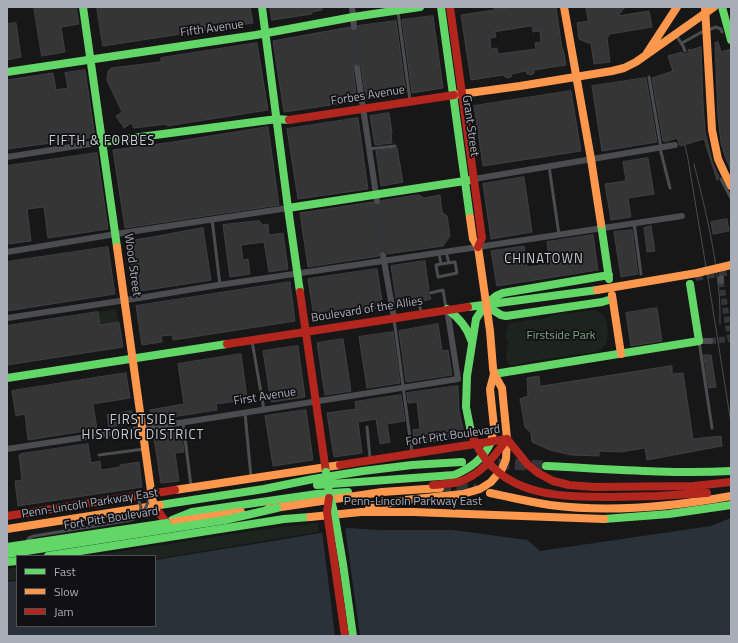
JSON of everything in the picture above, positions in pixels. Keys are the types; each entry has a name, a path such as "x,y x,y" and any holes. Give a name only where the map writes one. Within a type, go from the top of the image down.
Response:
{"main road":[{"name":"Wood Street","path":"83,7 146,449 151,498 156,509 167,523"},
{"path":"262,7 305,332 325,470 343,564 353,636"},
{"name":"Fifth Avenue","path":"7,72 90,58 265,33 353,17 420,7"},
{"name":"Grant Street","path":"441,7 474,179 482,238 478,247"},
{"name":"Grant Street","path":"450,7 465,180 473,239 478,247 490,331 494,374 490,389 494,427 491,442"},
{"path":"564,7 591,159 609,277 503,292 486,305 476,319 467,377 467,416 476,447 485,461 494,470 513,483 530,490 549,495 614,497 687,494 731,490"},
{"path":"646,54 677,7"},
{"path":"705,7 713,140 717,158 731,186"},
{"name":"Forbes Avenue","path":"102,142 276,119 290,120 520,86 624,68 636,62 714,7"},
{"path":"723,7 731,12"},
{"path":"723,7 731,40"},
{"path":"288,208 376,198 474,179"},
{"name":"Boulevard of the Allies","path":"7,378 447,309 597,290 697,273 731,265"},
{"path":"494,374 699,341 690,284"},
{"path":"486,305 506,316 602,302 612,297 621,354"},
{"path":"447,309 463,322 472,343"},
{"name":"Grant Street","path":"337,514 406,500 463,494 480,489 491,482 502,469 506,459 507,439 502,388 494,374"},
{"path":"507,439 525,462 538,473 553,481 566,484 594,487 694,486 731,482"},
{"name":"Fort Pitt Boulevard","path":"7,516 151,498 191,488 325,470 370,460 507,439"},
{"name":"Fort Pitt Boulevard","path":"7,547 167,523 192,512 317,494 440,486 463,480 474,475 489,462 507,439"},
{"path":"264,489 454,475 477,463 491,442"},
{"name":"Penn-Lincoln Parkway East","path":"7,529 401,466 462,462"},
{"path":"546,466 705,473 731,471"},
{"path":"167,523 382,492 440,486"},
{"path":"329,493 327,512 345,636"},
{"path":"490,493 558,506 597,508 631,508 689,504 731,496"},
{"name":"Penn-Lincoln Parkway East","path":"55,555 284,520 361,512 413,512 606,519 637,518 682,513 731,505"},
{"path":"7,554 225,520 277,508"},
{"path":"7,535 28,526"}],"street":[{"path":"352,7 354,27"},
{"path":"357,68 376,198"},
{"name":"Forbes Avenue","path":"7,157 102,142"},
{"path":"474,179 675,145"},
{"path":"7,252 288,208"},
{"path":"7,318 297,274 383,258 439,253 682,216"},
{"path":"383,258 394,318"},
{"name":"First Avenue","path":"7,449 458,379 447,309"},
{"path":"699,341 710,340"}],"lane":[{"path":"398,11 410,102"},
{"path":"682,43 700,33 716,27 721,29 722,32"},
{"path":"675,34 682,43 685,51"},
{"path":"649,77 660,148 670,188"},
{"path":"369,150 395,146"},
{"path":"549,166 559,235"},
{"path":"721,179 731,198"},
{"path":"212,219 220,285"},
{"path":"634,223 641,274"},
{"path":"446,252 448,263"},
{"path":"439,253 441,264"},
{"path":"455,262 457,274 438,277 436,265 441,264 455,262"},
{"path":"430,293 443,290 447,309"},
{"path":"419,301 421,313"},
{"path":"394,318 413,454"},
{"path":"252,340 264,410"},
{"path":"699,341 712,428"},
{"path":"245,413 251,479"},
{"path":"183,422 191,488"},
{"path":"367,427 370,460"},
{"path":"99,455 146,449"},
{"path":"27,541 29,538 34,536 130,520 140,515 151,498"},
{"path":"137,499 141,507 140,515"}],"green space":[{"path":"116,309 119,322 100,325 98,312"},
{"name":"Firstside Park","path":"592,310 598,311 605,317 607,325 607,341 604,347 599,351 514,365 510,365 506,359 508,343 505,333 509,324 541,319 555,315"},
{"path":"318,523 319,532 156,559 156,555 97,555 265,529"},
{"path":"16,567 16,579 7,581 7,569"}],"shaded area":[{"path":"731,518 731,636 7,636 7,582 16,581 16,627 156,627 156,560 349,528 379,530 453,530 527,540 540,551 711,526"}],"pier":[{"path":"345,527 360,636 335,636 322,531"}],"building":[{"path":"34,7 76,7 79,24 61,27 65,52 42,56"},
{"path":"97,7 250,7 253,23 103,46"},
{"path":"270,7 322,7 322,10 312,12 312,14 272,20"},
{"path":"494,7 500,7 501,9 511,7 556,7 562,49 566,65 534,70 534,73 531,75 527,74 526,71 512,74 511,77 508,78 503,75 471,80 461,15 494,10","holes":["532,26 533,32 540,31 541,42 535,43 536,49 498,54 497,48 491,49 490,38 496,37 495,32"]},
{"path":"586,7 625,7 618,16 649,11 652,27 610,34 607,38 610,62 594,64 591,44 579,39 577,23 588,21"},
{"path":"433,16 443,88 412,93 402,20"},
{"path":"396,21 406,93 366,99 361,67 359,64 356,64 353,66 353,69 357,101 284,112 273,41 350,27 352,31 355,31 358,29 358,26"},
{"path":"16,23 21,57 7,60 7,24"},
{"path":"718,42 721,52 731,49 731,171 721,143 718,116 715,43"},
{"path":"257,43 268,110 167,126 167,124 134,128 131,123 124,128 116,116 122,112 107,80 108,71 111,68 161,62 161,58"},
{"path":"701,47 705,131 712,161 719,177 718,180 704,139 680,146 677,138 665,142 663,141 652,78 673,71 668,56 682,52 683,54 686,54 690,49"},
{"path":"85,70 95,137 7,149 7,80 53,73 56,90 68,88 65,73"},
{"path":"646,78 657,142 602,151 592,86"},
{"path":"571,91 581,151 483,166 474,106"},
{"path":"389,113 392,143 375,145 370,116"},
{"path":"358,118 368,189 298,199 287,129"},
{"path":"268,127 279,205 125,228 113,150"},
{"path":"397,148 403,182 381,186 376,151"},
{"path":"97,153 108,229 48,238 44,207 27,209 31,241 7,244 7,166"},
{"path":"648,158 654,194 628,198 631,217 611,220 605,184 626,181 623,162"},
{"path":"524,177 532,232 491,239 483,184"},
{"path":"419,195 424,198 440,195 442,212 447,216 450,236 443,246 387,254 383,251 380,252 379,256 308,267 300,213 373,202 377,205 380,204 381,201"},
{"path":"727,219 729,231 713,234 711,222"},
{"path":"259,221 263,225 268,224 269,235 283,233 288,269 269,272 264,242 241,245 243,260 248,259 250,274 230,277 223,225"},
{"path":"651,226 655,251 647,252 644,228"},
{"path":"203,228 211,280 134,292 127,241"},
{"path":"632,230 638,274 621,277 614,232"},
{"path":"593,235 598,270 497,286 491,251 524,246 527,267 536,266 550,263 547,242"},
{"path":"108,247 115,294 7,311 7,262"},
{"path":"425,261 429,290 427,293 431,299 422,301 419,298 416,302 397,305 391,266"},
{"path":"377,269 383,307 314,317 308,279"},
{"path":"290,282 295,321 173,340 172,335 161,336 162,342 142,345 136,306"},
{"path":"657,308 662,341 631,346 626,313"},
{"path":"98,312 100,325 119,322 123,347 7,365 7,326"},
{"path":"438,324 442,351 448,350 452,375 406,382 399,331"},
{"path":"393,332 400,383 367,388 359,337"},
{"path":"343,339 351,391 325,395 317,343"},
{"path":"298,346 305,397 271,402 263,351"},
{"path":"241,354 247,397 244,397 245,400 216,404 217,410 152,420 150,410 184,404 178,364"},
{"path":"704,355 711,355 716,387 709,388"},
{"path":"672,366 672,374 683,373 693,439 721,436 722,446 647,460 645,448 620,452 599,451 599,456 571,455 550,450 532,442 531,433 525,427 520,399 528,396 527,378 539,376 540,386"},
{"path":"126,373 130,398 93,404 97,429 28,440 25,414 16,416 12,391"},
{"path":"458,386 459,411 465,437 414,444 413,430 420,429 417,402 408,403 407,393"},
{"path":"401,395 405,421 387,424 390,442 380,444 376,419 358,422 362,453 334,457 327,413 356,409 355,402"},
{"path":"306,410 313,460 273,466 265,416"},
{"path":"132,411 134,423 109,427 107,415"},
{"path":"181,429 184,452 175,453 179,481 161,483 153,432"},
{"path":"88,444 91,463 100,461 101,470 139,462 142,487 18,506 15,481 22,480 19,455"}],"tunnel":[{"path":"354,27 357,68"},
{"path":"377,201 383,255"},
{"path":"695,277 731,271"},
{"path":"721,281 730,339"},
{"path":"710,341 731,339"},
{"path":"482,463 546,466"},
{"path":"440,488 477,490"}],"tram line":[{"path":"685,145 731,423"},
{"path":"694,164 714,254 719,294 720,324"}],"traffic: fast":[{"path":"83,7 117,247"},
{"path":"262,7 300,292"},
{"path":"7,72 256,35 353,17 420,7"},
{"path":"441,7 470,218"},
{"path":"722,7 731,40"},
{"path":"102,142 277,119 289,120"},
{"path":"288,208 471,180"},
{"path":"601,224 609,279"},
{"path":"609,275 503,293 496,296 485,305 501,315 506,316 602,302 612,299"},
{"path":"494,374 699,341 690,284"},
{"path":"468,307 597,290"},
{"path":"471,432 466,407 467,376 476,319 485,305"},
{"path":"447,309 462,322 471,340"},
{"path":"7,378 227,344"},
{"path":"317,485 454,475 476,462 491,442"},
{"path":"160,505 264,489 363,471 412,465 462,462"},
{"path":"546,466 662,472 731,471"},
{"path":"326,472 343,564 353,636"},
{"path":"172,520 192,512 317,494 348,492"},
{"path":"604,519 669,514 731,505"},
{"path":"7,554 225,520 277,508"},
{"path":"54,555 284,519 310,517"},
{"path":"7,547 167,523"},
{"path":"7,562 16,561"}],"traffic: slow":[{"path":"564,7 601,224"},
{"path":"647,53 677,7"},
{"path":"705,7 712,130 718,159 731,186"},
{"path":"454,95 520,86 624,68 636,62 714,7"},
{"path":"470,218 473,239 478,247 490,331 494,374 502,388 507,439"},
{"path":"117,247 152,498"},
{"path":"597,290 697,273 731,265"},
{"path":"612,295 621,354"},
{"path":"491,442 494,427 490,389 494,374"},
{"path":"369,507 406,500 463,494 480,489 491,482 502,469 506,459 507,439"},
{"path":"175,490 340,465"},
{"path":"268,509 382,492 440,488"},
{"path":"490,493 550,505 595,509 663,506 731,496"},
{"path":"152,499 156,509"},
{"path":"7,529 160,505"},
{"path":"167,523 241,512"},
{"path":"310,517 361,512 413,512 604,519"}],"traffic: jam":[{"path":"450,7 482,238 478,247"},
{"path":"289,120 454,95"},
{"path":"300,292 326,472"},
{"path":"227,344 468,307"},
{"path":"471,432 480,452 494,468 508,479 524,487 559,495 614,497"},
{"path":"433,485 458,482 480,471 492,459 507,439"},
{"path":"340,465 507,439"},
{"path":"507,439 528,465 538,473 553,481 569,485 594,487 694,486 731,482"},
{"path":"7,516 175,490"},
{"path":"614,497 707,493"},
{"path":"329,498 327,512 345,636"},
{"path":"156,509 167,523"}],"district":[{"name":"FIFTH & FORBES","path":"102,142"},
{"name":"CHINATOWN","path":"544,260"},
{"name":"FIRSTSIDE HISTORIC DISTRICT","path":"143,428"}]}
